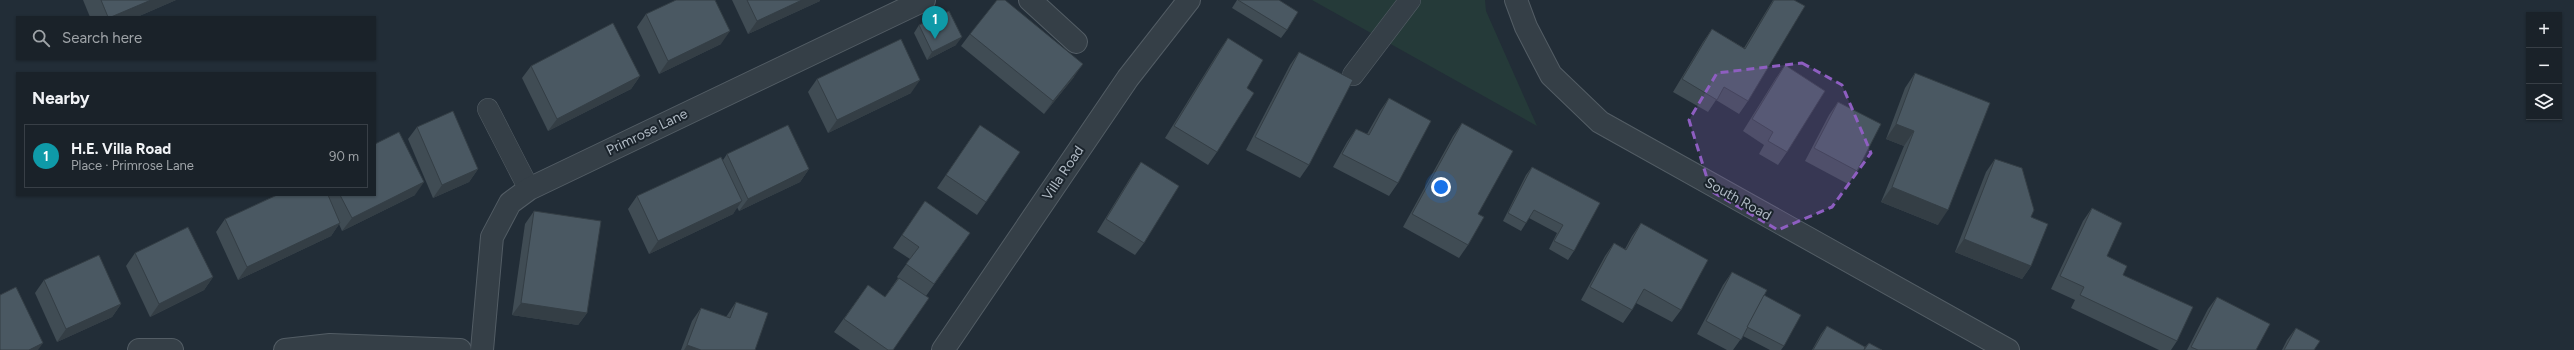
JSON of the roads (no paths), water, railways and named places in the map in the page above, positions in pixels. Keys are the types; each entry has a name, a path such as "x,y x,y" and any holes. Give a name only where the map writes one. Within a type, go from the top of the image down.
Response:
{"street":[{"name":"Primrose Lane","path":"482,350 492,237 510,203 529,189 924,0"},
{"path":"1030,0 1076,42"},
{"name":"Villa Road","path":"943,350 1128,78 1189,0"},
{"name":"South Road","path":"1516,0 1526,27 1551,75 1600,122 2008,350"},
{"path":"285,350 330,345 460,350"},
{"path":"140,350 172,350"}],"lane":[{"path":"1353,75 1410,0"},
{"path":"488,109 529,189"}],"place":[{"name":"H.E. Villa Road","path":"935,39"}]}
